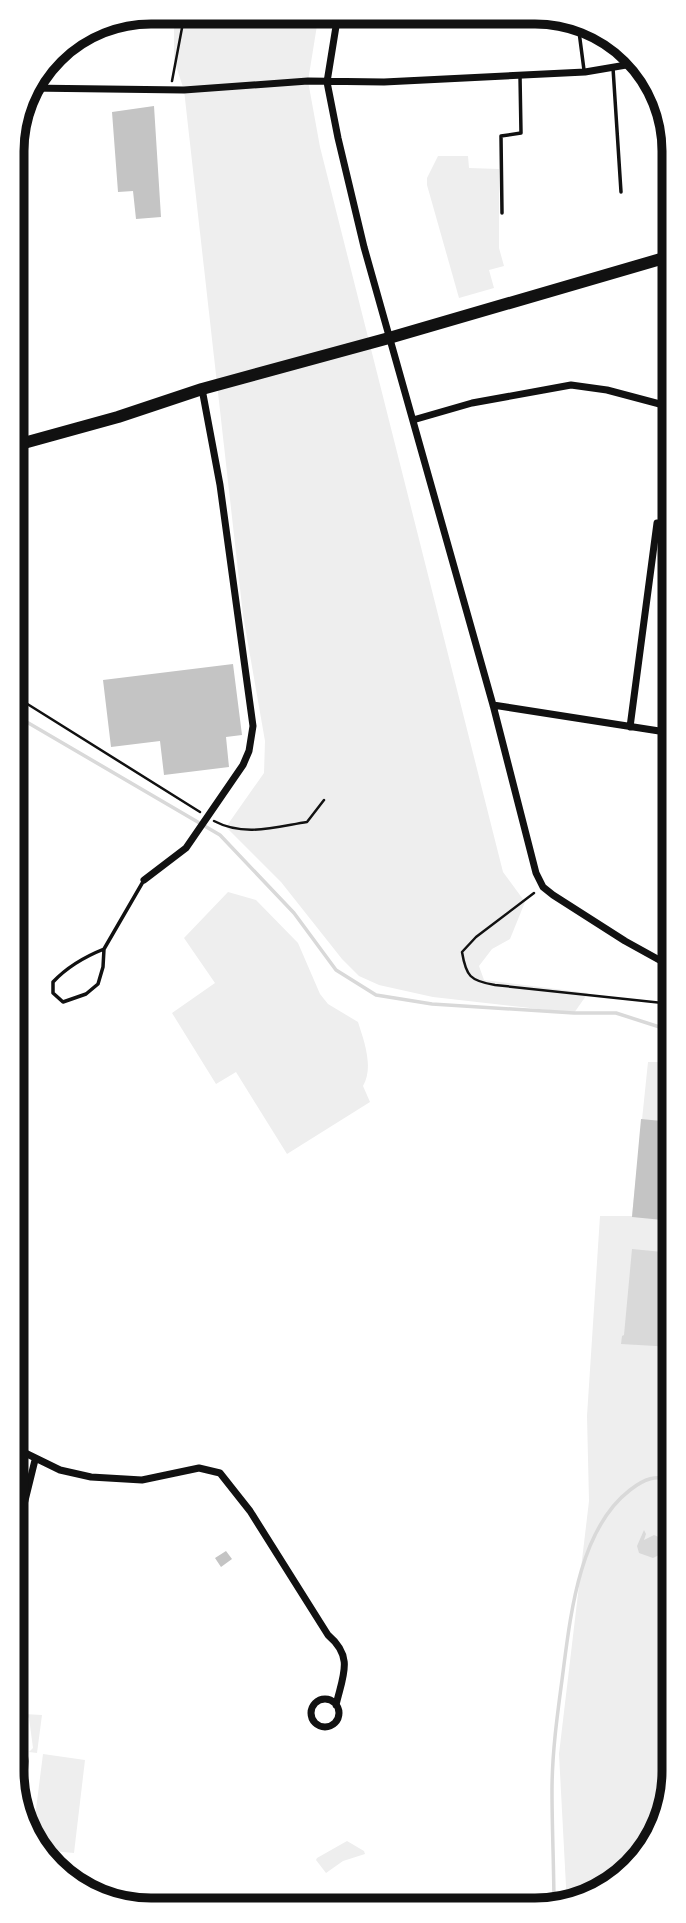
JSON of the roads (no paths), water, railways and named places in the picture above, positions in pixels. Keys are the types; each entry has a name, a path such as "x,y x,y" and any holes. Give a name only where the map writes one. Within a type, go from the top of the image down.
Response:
{"main road":[{"path":"25,443 118,417 202,388 389,338 662,259"}],"street":[{"path":"336,24 327,82 364,247 493,705 536,873 544,887 553,895 662,961"},
{"path":"42,88 171,90 309,81 520,76 585,72 627,65"},
{"path":"413,421 472,403 571,385 607,390 662,405"},
{"path":"144,880 186,848 224,794 249,751 253,726 220,485 202,388"},
{"path":"630,726 657,523"},
{"path":"493,705 662,731"},
{"path":"24,1453 60,1470 91,1478 142,1480 199,1468 220,1474 250,1511 328,1635 342,1650 346,1666 336,1704 339,1713 332,1725 323,1727 314,1722 311,1714 316,1702 329,1699 336,1704"},
{"path":"24,1505 36,1460"},
{"path":"24,1751 24,1773"}],"lane":[{"path":"579,33 585,72"},
{"path":"612,67 621,192"},
{"path":"502,213 501,136 522,133 520,76"},
{"path":"104,949 74,964 53,982 53,993 64,1002 86,994 98,984 104,949 144,880"}],"waterway":[{"path":"25,721 220,835 294,913 336,970 376,995 432,1004 616,1013 661,1028"},
{"path":"554,1897 554,1749 573,1604 588,1552 612,1507 645,1480 661,1478"}]}
